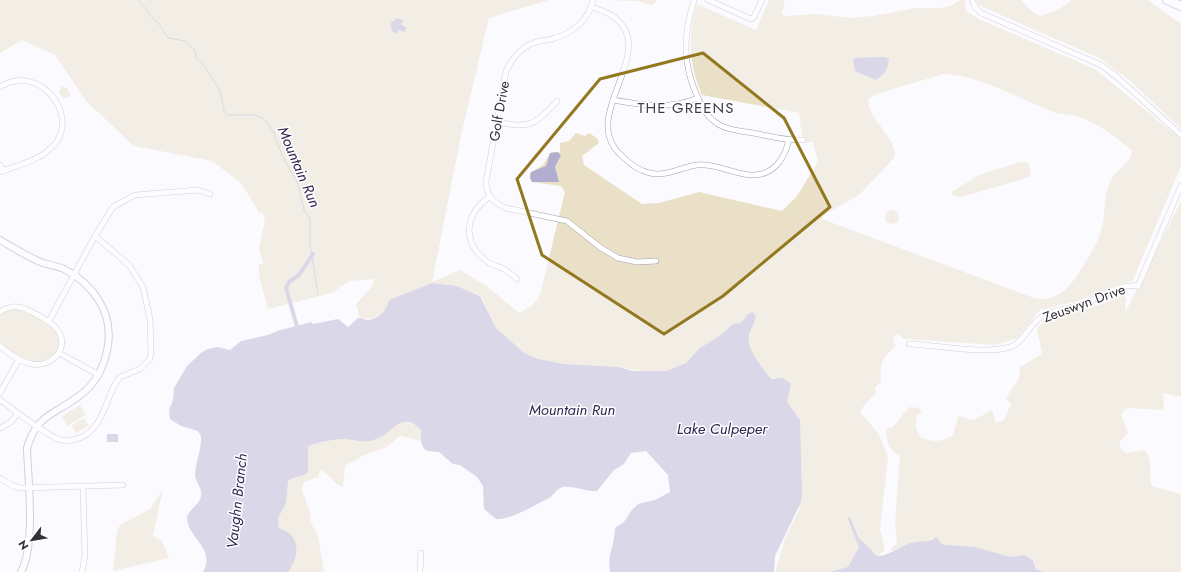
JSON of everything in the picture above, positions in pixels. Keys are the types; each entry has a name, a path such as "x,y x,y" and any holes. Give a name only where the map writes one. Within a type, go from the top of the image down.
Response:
{"main road":[{"path":"1167,0 1181,6"}],"street":[{"name":"Golf Drive","path":"489,197 486,182 506,71 512,59 530,44 552,39 572,31 583,21 592,6 593,0"},
{"path":"694,0 687,22 686,51 690,76 698,98 709,117 720,125 789,140 804,140"},
{"path":"708,0 751,19 754,17 762,0"},
{"path":"972,0 974,7 981,13 1101,65 1117,77 1181,135"},
{"path":"592,6 615,18 623,26 628,38 628,56 613,100 608,126 612,143 626,160 643,171 652,174 666,173 699,165 746,175 760,174 772,169 780,162 785,153 789,140"},
{"path":"0,87 18,81 36,84 48,90 55,98 60,110 62,122 60,135 51,148 40,156 2,172 0,165"},
{"path":"613,100 658,106 677,105 698,98"},
{"path":"498,122 516,126 528,125 540,119 557,102"},
{"name":"Zeuswyn Drive","path":"910,344 984,350 1009,347 1017,343 1034,323 1047,314 1085,303 1126,287 1138,286 1181,186"},
{"path":"50,322 95,236 113,207 135,195 198,190 210,194"},
{"path":"517,279 506,270 486,261 476,251 470,240 469,225 473,212 489,197 497,204 506,208 570,223 613,256 629,261 656,261"},
{"path":"0,400 38,425 51,436 63,440 75,440 84,436 95,427 119,378 125,374 142,368 151,356 150,323 143,287 126,260 95,236"},
{"path":"0,240 43,262 74,275 94,292 107,317 109,336 106,358 99,375 92,385 79,396 50,413 38,425 31,435 27,448 30,542 28,558 21,572"},
{"path":"0,312 15,306 19,307 50,322 58,330 61,338 59,353 44,364 33,365 19,359 0,346"},
{"path":"59,353 99,375"},
{"path":"0,393 19,359"},
{"path":"0,428 11,422 18,413"},
{"path":"0,478 13,486 28,487 84,488 123,485"},
{"path":"82,572 85,556 84,488"},
{"path":"420,572 421,553"}],"highlighted area":[{"path":"703,53 784,118 830,207 723,296 664,334 542,255 517,179 600,79"}],"shaded area":[{"path":"0,0 549,0 489,18 462,131 432,282 460,270 488,287 519,313 533,305 540,295 565,192 561,186 532,182 530,173 543,165 550,153 560,152 560,143 569,141 576,133 585,136 589,133 597,138 599,143 582,156 584,165 642,204 659,203 699,192 782,211 797,196 818,162 813,142 803,143 799,113 702,95 694,73 691,50 692,28 697,4 756,30 769,0 785,0 782,13 785,16 816,14 850,18 872,16 917,8 939,8 951,6 960,0 965,0 966,11 981,20 1095,69 1177,136 1181,141 1181,166 1133,280 1074,302 1040,310 1017,338 995,345 903,339 898,334 894,337 893,341 896,346 887,354 882,362 881,382 875,387 876,392 863,406 860,412 878,433 888,456 880,529 885,550 877,556 840,572 775,572 786,536 799,510 802,467 794,445 798,423 787,402 780,380 767,376 746,344 754,314 703,350 678,373 647,372 623,368 532,362 501,338 481,296 457,286 432,283 390,300 383,313 370,318 360,318 356,304 370,289 375,279 349,281 332,293 268,309 259,276 259,265 263,264 259,248 265,220 262,212 260,214 241,183 212,161 134,146 86,101 55,55 22,40 0,53","holes":["944,74 957,75 983,82 1051,111 1075,116 1091,122 1112,135 1132,151 1129,158 1113,177 1108,186 1103,225 1095,246 1071,283 1066,289 1052,298 1034,298 822,219 824,215 859,195 894,158 892,143 872,113 869,105 869,98 876,94"]},
{"path":"604,0 657,0 652,5 636,1"},
{"path":"976,0 1021,0 1031,11 1040,16 1058,10 1072,0 1148,0 1181,24 1181,129 1129,80 1099,58 978,5"},
{"path":"62,86 67,88 71,94 67,98 63,98 59,93"},
{"path":"1020,162 1026,162 1029,164 1031,174 1029,177 962,197 952,195 952,192 979,175"},
{"path":"1181,201 1181,397 1163,393 1164,410 1127,408 1121,414 1128,433 1119,443 1121,449 1126,453 1144,450 1147,453 1150,462 1150,477 1152,486 1181,494 1181,572 1044,572 1037,569 1035,565 909,551 894,551 890,549 897,544 895,523 900,456 893,451 889,445 886,429 893,427 909,407 919,408 922,411 917,416 916,427 919,436 932,441 944,440 953,436 958,416 974,420 992,410 996,423 1004,420 1011,404 1006,398 1019,378 1020,367 1042,354 1037,328 1046,319 1078,312 1123,296 1126,297 1125,313"},
{"path":"892,210 897,212 899,217 897,222 892,224 887,222 885,217 887,212"},
{"path":"8,308 23,308 58,330 62,347 49,362 33,365 0,346 0,312"},
{"path":"80,405 86,415 67,426 62,416"},
{"path":"84,418 89,426 76,433 71,426"},
{"path":"402,420 422,428 423,441 400,436 385,448 364,455 345,466 343,487 336,484 323,471 320,470 318,477 304,482 302,487 303,493 310,512 311,523 318,536 324,572 287,572 278,519 288,482 293,476 306,449 311,444 391,426"},
{"path":"163,489 153,536 162,541 169,558 113,571 117,531 120,525 150,509"}],"water":[{"path":"396,18 403,20 401,25 406,27 405,32 399,30 397,34 391,31 392,28 390,26 392,21 394,22"},
{"path":"885,57 889,59 887,68 876,80 855,71 853,60 855,58"},
{"path":"557,152 561,155 555,167 559,182 532,182 530,178 531,172 546,166 550,153"},
{"name":"Lake Culpeper","path":"432,283 457,286 480,296 496,328 524,353 538,359 563,364 618,367 633,371 667,371 686,363 700,348 721,335 733,324 741,323 747,315 752,312 755,314 754,324 748,340 752,352 772,379 783,378 791,384 787,402 800,420 801,502 775,556 774,572 610,572 610,555 615,528 624,522 631,511 638,504 655,500 670,492 668,475 646,451 631,453 624,464 614,470 597,491 563,487 549,498 523,512 502,519 496,519 484,509 483,486 477,477 460,465 453,464 439,452 424,449 421,442 421,430 411,423 403,422 377,439 370,441 364,442 345,439 320,442 308,447 308,472 288,481 286,503 278,518 279,528 291,535 296,546 295,559 288,572 203,572 206,564 204,550 192,532 187,519 189,513 201,496 201,491 195,476 201,436 198,431 181,426 170,419 169,410 173,400 174,388 187,366 202,352 208,349 218,347 230,350 241,341 268,335 277,331 311,322 313,324 338,319 348,327 358,318 367,320 376,318 382,313 389,300"},
{"path":"107,434 118,434 118,442 107,442"},
{"path":"850,517 858,537 877,556 887,554 910,543 929,541 936,537 942,544 946,545 975,547 1010,557 1025,555 1033,561 1036,569 1044,572 829,572 848,567 859,547 848,519"}],"waterway":[{"name":"Mountain Run","path":"139,0 150,15 160,25 168,38 185,41 194,49 197,59 204,65 220,91 224,111 227,115 255,115 263,118 273,131 282,155 298,184 304,210 310,219 310,244 318,294"},
{"path":"298,330 286,288 289,282 299,275 313,254"}],"district":[{"name":"THE GREENS","path":"686,108"}],"water label":[{"name":"Vaughn Branch","path":"237,501"}]}
